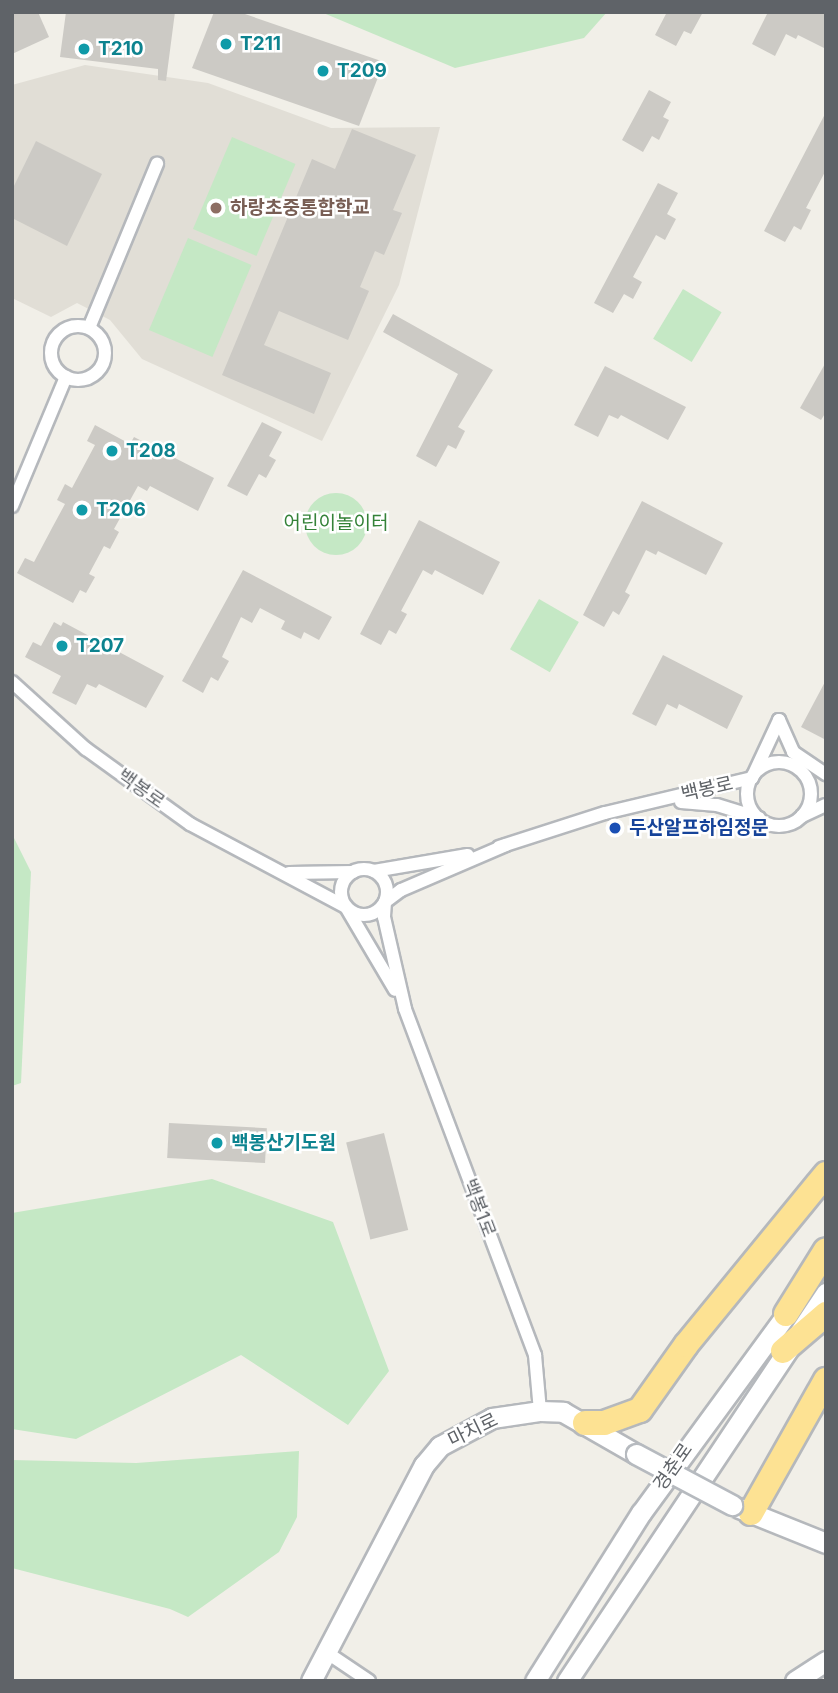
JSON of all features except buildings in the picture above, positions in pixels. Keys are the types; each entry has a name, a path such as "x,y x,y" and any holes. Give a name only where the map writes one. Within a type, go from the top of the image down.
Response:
{"highway":[{"path":"585,1423 604,1423 640,1410 686,1345 826,1174"},
{"path":"786,1314 826,1250"},
{"path":"783,1351 826,1314"},
{"path":"742,1509 826,1380"}],"street":[{"path":"89,328 157,164"},
{"path":"68,327 89,328 104,345 104,363 83,380 66,377 51,356 55,339 68,327"},
{"path":"12,506 66,377"},
{"name":"백봉로","path":"12,682 127,781 190,824 346,907"},
{"name":"백봉로","path":"374,871 426,865 506,845 649,801 752,778 779,720 793,751 826,774"},
{"path":"826,782 806,775 798,767 777,762 752,778 748,797 760,819 783,825 826,805"},
{"path":"802,816 811,796 806,775"},
{"name":"백봉로","path":"649,801 709,803 760,819"},
{"name":"백봉로","path":"385,902 408,886 506,845"},
{"path":"374,871 387,888 385,902 368,915 346,907 341,892 353,872 374,871"},
{"name":"백봉로","path":"285,873 353,872"},
{"name":"백봉1로","path":"385,902 385,926 405,1009 535,1355 540,1411"},
{"name":"백봉1로","path":"346,907 405,1009"},
{"name":"경춘로","path":"535,1681 641,1513 826,1263"},
{"name":"경춘로","path":"567,1681 783,1351 826,1293"},
{"name":"마치로","path":"311,1681 424,1465 440,1446 492,1418 540,1411 563,1412 636,1454 742,1509 826,1543"},
{"path":"326,1652 369,1681"},
{"path":"795,1681 826,1661"}],"shaded area":[{"name":"하랑초중통합학교","path":"85,65 208,83 331,128 440,127 399,285 322,441 142,359 110,320 77,303 51,317 12,298 12,85"}],"green space":[{"path":"321,12 607,12 584,38 455,68"},
{"path":"232,137 296,164 256,256 193,229"},
{"path":"188,238 252,265 212,357 149,330"},
{"path":"683,289 722,312 692,362 653,339"},
{"name":"어린이놀이터","path":"336,493 358,502 367,524 358,546 336,555 314,546 305,524 314,502"},
{"path":"539,599 579,622 550,672 510,649"},
{"path":"12,834 31,872 21,1083 12,1086"},
{"path":"212,1179 333,1222 389,1371 348,1425 241,1355 76,1439 12,1429 12,1213"},
{"path":"299,1451 297,1517 279,1552 188,1617 170,1609 12,1568 12,1460 136,1463"}],"place":[{"name":"T211","path":"226,44"},
{"name":"T210","path":"84,49"},
{"name":"T209","path":"323,71"},
{"name":"하랑초중통합학교","path":"216,208"},
{"name":"T208","path":"112,451"},
{"name":"T206","path":"82,510"},
{"name":"T207","path":"62,646"},
{"name":"두산알프하임정문","path":"615,828"},
{"name":"백봉산기도원","path":"217,1143"}]}
